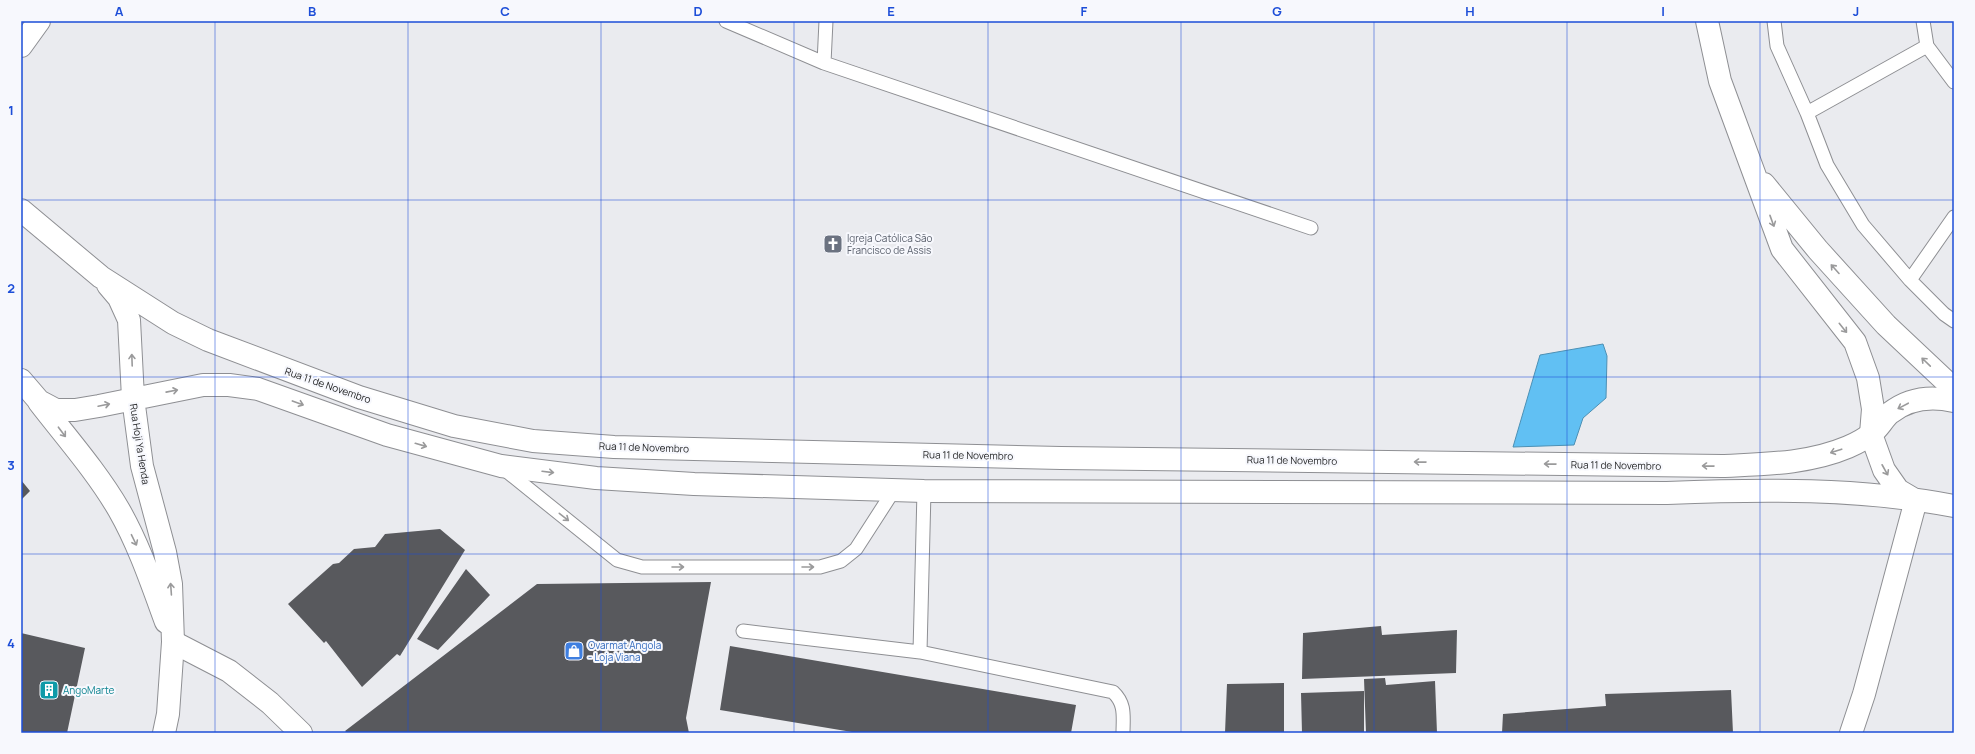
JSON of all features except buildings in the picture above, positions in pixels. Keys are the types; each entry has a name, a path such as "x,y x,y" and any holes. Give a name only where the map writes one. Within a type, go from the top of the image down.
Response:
{"main road":[{"path":"21,25 26,21"},
{"path":"21,46 39,21"},
{"path":"1708,21 1720,80 1782,249 1855,342 1868,378 1873,409 1871,434 1884,470 1898,490 1916,500"},
{"path":"1753,171 1818,250 1886,325 1954,389"},
{"name":"Rua 11 de Novembro","path":"24,210 101,277 173,322 208,340 359,397 454,426 533,441 614,447 1061,458 1722,466 1779,464 1815,457 1848,447 1871,434 1891,413 1906,404 1931,398 1954,401"},
{"name":"Rua Hoji Ya Henda","path":"101,277 119,298 130,320 133,398 142,466 165,552 171,584 173,642 168,714 164,733"},
{"path":"21,380 39,401 56,410 75,410 203,385 229,385 258,389 387,435 501,466 596,478 694,484 924,491 1667,493 1788,491 1916,500 1949,504"},
{"name":"Rua Hoji Ya Henda","path":"39,401 99,480 118,509 144,564 173,642"},
{"path":"1851,733 1864,694 1916,500"},
{"path":"173,642 229,671 270,703 301,733"}],"lane":[{"path":"726,21 824,64 1311,228"},
{"path":"824,64 826,21"},
{"path":"1774,21 1777,46 1807,113 1827,164 1863,225 1910,280 1944,314 1954,321"},
{"path":"1923,21 1927,46 1954,82"},
{"path":"1807,113 1927,46"},
{"path":"1910,280 1954,217"},
{"path":"501,466 617,560 642,567 820,567 841,561 856,549 894,490"},
{"path":"920,652 924,491"},
{"path":"743,631 920,652 1113,692 1120,698 1124,707 1123,733"}],"water":[{"path":"1603,344 1607,356 1606,398 1583,418 1574,445 1513,447 1540,355"}],"place":[{"name":"Igreja Católica São Francisco de Assis","path":"833,244"},
{"name":"Ovarmat Angola - Loja Viana","path":"574,651"},
{"name":"AngoMarte","path":"49,690"}]}
